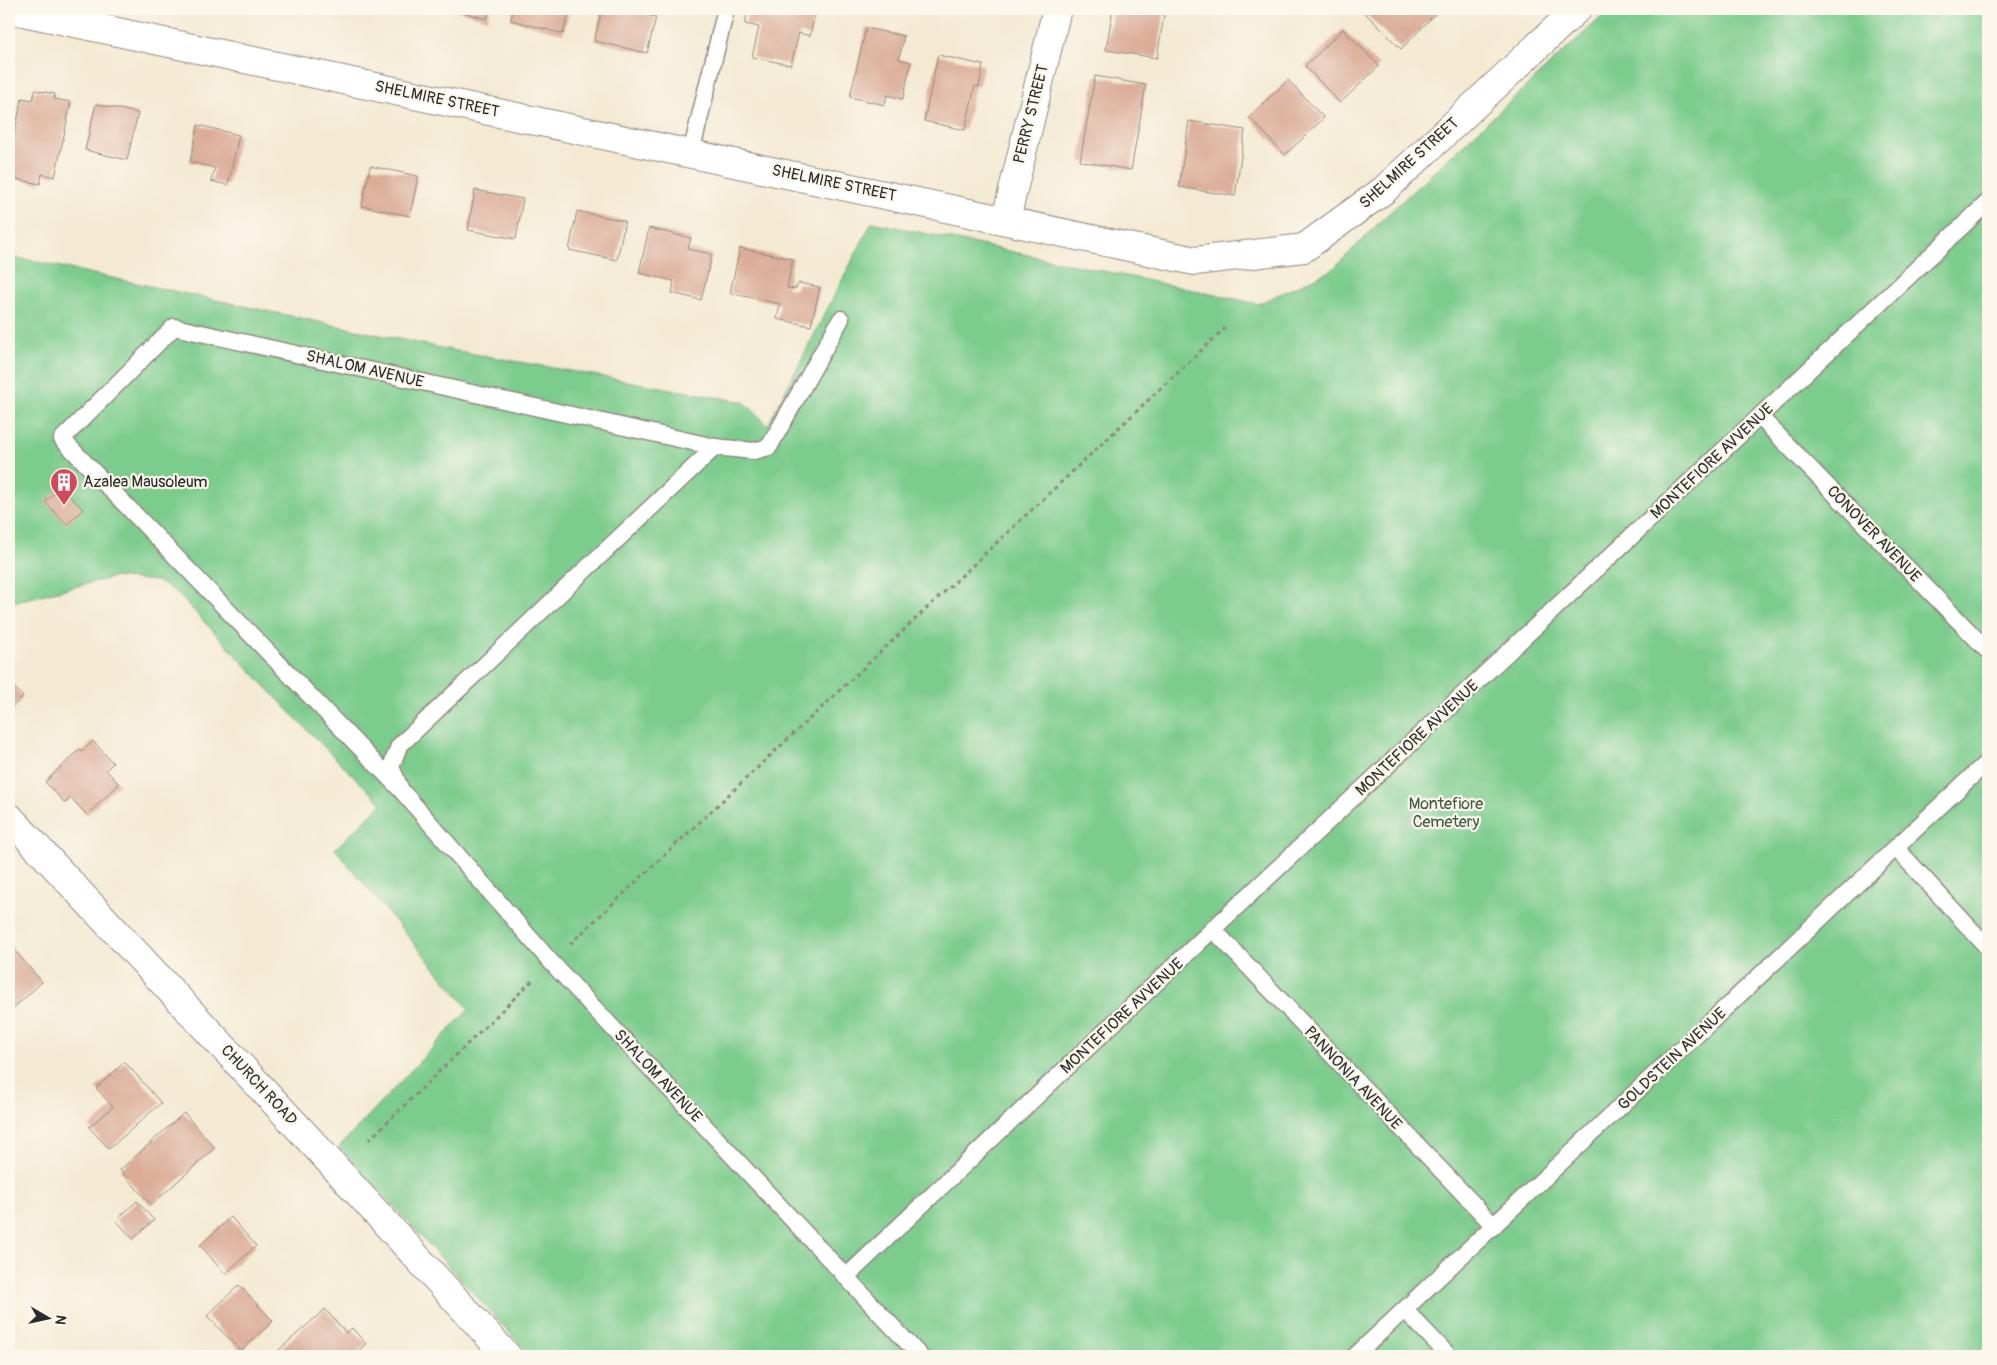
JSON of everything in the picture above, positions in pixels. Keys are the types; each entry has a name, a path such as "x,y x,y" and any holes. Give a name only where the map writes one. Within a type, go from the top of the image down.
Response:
{"street":[{"name":"SHELMIRE STREET","path":"9,9 1006,219 1195,261 1304,248 1384,190 1577,9"},
{"name":"PERRY STREET","path":"1006,219 1057,9"},
{"name":"CHURCH ROAD","path":"9,817 320,1151 506,1356"}],"lane":[{"path":"691,153 726,9"},
{"name":"MONTEFIORE AVVENUE","path":"846,1276 1988,202"},
{"path":"715,447 754,451 769,447 841,319"},
{"name":"SHALOM AVENUE","path":"715,447 174,327 62,439 401,790 551,962 920,1356"},
{"name":"CONOVER AVENUE","path":"1760,417 1988,651"},
{"name":"SHALOM AVENUE","path":"401,790 391,767 399,746 715,447"},
{"name":"GOLDSTEIN AVENUE","path":"1355,1356 1988,761"},
{"path":"1896,848 1988,948"},
{"name":"PANNONIA AVENUE","path":"1213,930 1494,1226"},
{"path":"1404,1310 1449,1356"}],"path":[{"path":"369,1140 551,962 1225,328"}],"green space":[{"name":"Montefiore Cemetery","path":"1610,9 1988,9 1988,1356 531,1356 339,1147 469,1009 335,849 382,804 307,730 176,592 157,581 114,577 9,603 9,256 441,348 744,402 768,425 872,222 1258,304 1332,270 1386,216"}],"building":[{"path":"451,9 490,9 487,19"},
{"path":"513,9 570,9 563,34 511,20"},
{"path":"602,9 644,9 643,14 656,17 647,53 594,41"},
{"path":"748,9 816,9 810,36 799,33 791,65 752,57 759,27 745,24"},
{"path":"1113,9 1165,9 1157,58 1106,50"},
{"path":"1361,9 1435,9 1438,11 1401,49"},
{"path":"866,28 904,36 899,59 911,62 903,99 887,95 885,105 850,97"},
{"path":"1343,29 1379,66 1340,103 1305,66"},
{"path":"938,55 983,65 979,87 975,86 965,130 924,121"},
{"path":"1095,76 1146,85 1131,170 1080,161"},
{"path":"1288,80 1324,118 1285,155 1249,117"},
{"path":"35,90 55,94 54,99 71,102 55,177 42,174 40,184 11,178 13,171 9,170 9,158 22,98 33,100"},
{"path":"96,104 138,113 127,160 85,150"},
{"path":"1189,121 1245,130 1235,196 1179,187"},
{"path":"198,125 239,135 228,185 211,181 215,168 190,162"},
{"path":"370,166 418,176 410,216 362,206"},
{"path":"475,190 523,199 516,239 468,230"},
{"path":"577,211 625,221 617,260 569,250"},
{"path":"649,228 691,238 688,249 712,254 701,300 672,293 674,281 639,273"},
{"path":"740,248 793,259 787,288 795,289 799,283 820,287 811,326 777,319 780,304 730,293"},
{"name":"Azalea Mausoleum","path":"60,487 83,509 67,525 45,502"},
{"path":"9,682 23,697 9,710"},
{"path":"93,741 113,763 106,770 119,784 87,815 71,798 65,803 45,782 80,749 82,752"},
{"path":"9,944 42,982 9,1012"},
{"path":"125,1062 161,1103 109,1149 89,1127 113,1107 96,1088"},
{"path":"184,1113 215,1148 151,1205 120,1170"},
{"path":"137,1201 154,1220 133,1239 116,1220"},
{"path":"231,1217 256,1246 225,1274 200,1245"},
{"path":"239,1285 273,1321 241,1351 207,1316"},
{"path":"325,1309 346,1333 352,1328 366,1344 352,1356 285,1356 279,1350"}],"place":[{"name":"Azalea Mausoleum","path":"64,506"}]}
